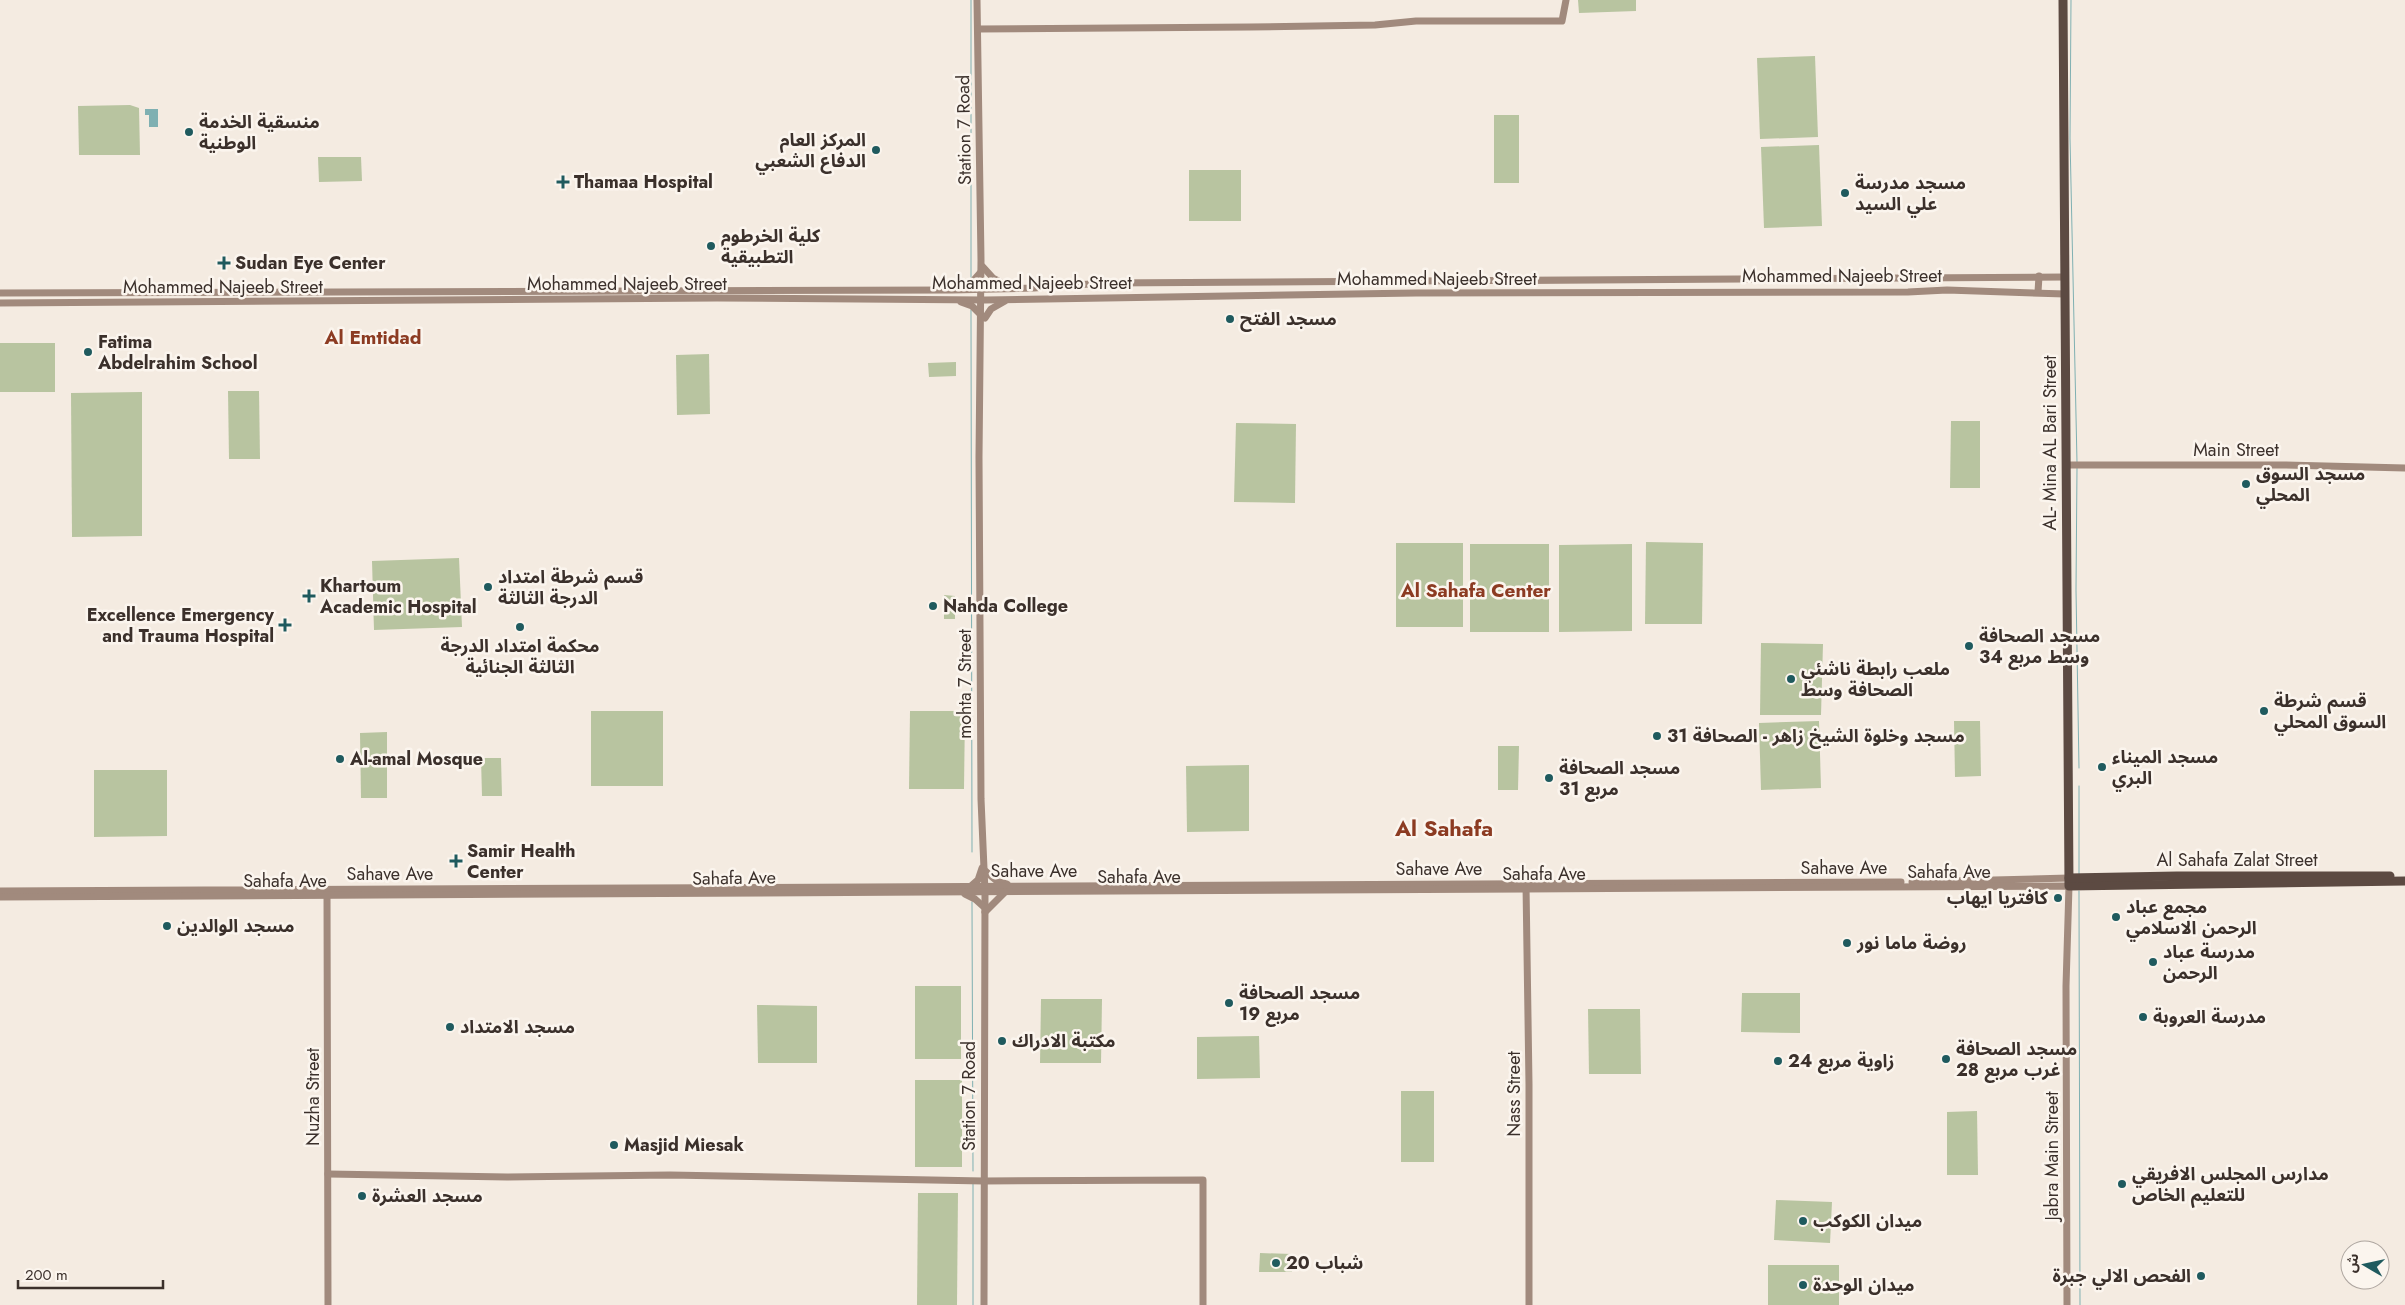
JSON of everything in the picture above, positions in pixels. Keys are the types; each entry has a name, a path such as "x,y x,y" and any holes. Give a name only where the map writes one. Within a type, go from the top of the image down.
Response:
{"highway":[{"name":"AL- Mina AL Bari Street","path":"2063,0 2069,882"},
{"name":"Al Sahafa Zalat Street","path":"2069,882 2177,876 2405,876"},
{"path":"2069,882 2405,881"}],"main road":[{"name":"Station 7 Road","path":"978,0 981,267 983,289 981,331"},
{"path":"978,29 1270,27 1375,25 1416,21 1562,20 1566,0"},
{"path":"952,290 971,282 981,267 998,282 1015,288"},
{"path":"2038,292 2039,276"},
{"name":"Mohammed Najeeb Street","path":"0,294 952,290 1104,283 2064,277"},
{"name":"Mohammed Najeeb Street","path":"0,303 717,298 983,300 1416,293 2038,292 2065,294"},
{"path":"49,293 52,298 49,303"},
{"path":"74,293 71,297 74,303"},
{"path":"951,300 968,304 983,316 1008,299"},
{"name":"mohta 7 Street","path":"981,331 979,473 981,799 985,889"},
{"name":"Main Street","path":"2066,465 2283,465 2405,468"},
{"path":"970,887 978,880 984,860"},
{"path":"984,870 1001,883 1024,886"},
{"name":"Sahave Ave","path":"0,891 327,892 970,887 985,889 1024,886 1526,886 2069,882"},
{"name":"Jabra Main Street","path":"2067,1305 2066,986 2069,882"},
{"name":"Sahafa Ave","path":"0,897 327,892 962,893 985,889 1005,892 1526,886"},
{"name":"Nass Street","path":"1526,886 1529,1084 1529,1305"},
{"name":"Station 7 Road","path":"984,1305 985,889"},
{"name":"Nuzha Street","path":"327,892 328,1305"},
{"path":"962,893 975,899 985,910 1005,892"},
{"path":"328,1174 491,1177 662,1175 984,1181 1203,1180 1203,1305"}],"green space":[{"path":"1578,0 1636,0 1636,11 1579,13"},
{"path":"1815,56 1818,137 1760,139 1757,58"},
{"path":"130,105 139,108 140,155 79,155 78,106"},
{"path":"1494,115 1519,115 1519,183 1494,183"},
{"path":"1819,145 1822,226 1764,228 1761,147"},
{"path":"318,157 361,157 362,181 319,182"},
{"path":"1189,170 1241,170 1241,221 1189,221"},
{"path":"0,343 55,343 55,392 0,392"},
{"path":"709,354 710,414 677,415 676,355"},
{"path":"956,362 956,376 929,377 928,363"},
{"path":"228,391 259,391 260,459 229,459"},
{"path":"142,392 142,536 72,537 71,393"},
{"path":"1951,421 1980,421 1980,488 1950,488"},
{"path":"1236,423 1296,424 1295,503 1234,502"},
{"path":"1646,542 1703,543 1702,624 1645,624"},
{"path":"1396,543 1463,543 1463,627 1396,627"},
{"path":"1470,544 1549,544 1549,632 1470,632"},
{"path":"1632,544 1632,631 1559,632 1559,545"},
{"path":"459,558 462,627 374,630 372,561"},
{"path":"944,595 955,596 955,619 944,619"},
{"name":"ملعب رابطة ناشئي الصحافة وسط","path":"1761,643 1823,644 1821,715 1760,715"},
{"path":"591,711 663,711 663,786 591,786"},
{"path":"910,711 965,711 964,789 909,789"},
{"path":"1819,721 1821,788 1761,790 1759,723"},
{"path":"1954,721 1980,721 1981,776 1955,777"},
{"path":"387,732 387,798 361,798 360,733"},
{"path":"1498,746 1519,746 1518,790 1498,790"},
{"path":"481,758 501,758 502,796 482,796"},
{"path":"1249,765 1249,831 1187,832 1186,766"},
{"path":"94,770 167,770 167,836 94,837"},
{"path":"915,986 961,986 961,1059 915,1059"},
{"path":"1742,993 1800,993 1800,1033 1741,1032"},
{"path":"1041,999 1102,999 1101,1063 1040,1063"},
{"path":"757,1005 817,1006 817,1063 758,1063"},
{"path":"1588,1009 1640,1009 1641,1074 1589,1074"},
{"path":"1259,1036 1260,1078 1197,1079 1197,1037"},
{"path":"915,1080 962,1080 962,1167 915,1167"},
{"path":"1401,1091 1434,1091 1434,1162 1401,1162"},
{"path":"1977,1111 1978,1175 1947,1175 1947,1112"},
{"path":"918,1193 958,1193 957,1305 917,1305"},
{"name":"ميدان الكوكب","path":"1776,1200 1832,1202 1830,1243 1774,1240"},
{"name":"شباب 20","path":"1260,1253 1292,1254 1292,1272 1259,1272"},
{"name":"ميدان الوحدة","path":"1768,1265 1839,1265 1839,1305 1768,1305"}],"water":[{"path":"145,109 158,109 158,127 149,127 149,115 145,115"}],"waterway":[{"path":"971,0 971,279"},
{"path":"2071,0 2070,138 2077,462"},
{"path":"971,310 972,852"},
{"path":"2077,468 2076,590 2079,768"},
{"path":"2079,786 2079,874"},
{"path":"2079,891 2080,1305"},
{"path":"972,902 973,1171"},
{"path":"973,1184 973,1305"}],"place":[{"name":"منسقية الخدمة الوطنية","path":"189,132"},
{"name":"المركز العام الدفاع الشعبي","path":"876,150"},
{"name":"Thamaa Hospital","path":"563,182"},
{"name":"مسجد مدرسة علي السيد","path":"1845,193"},
{"name":"كلية الخرطوم التطبيقية","path":"711,246"},
{"name":"Sudan Eye Center","path":"224,263"},
{"name":"مسجد الفتح","path":"1230,319"},
{"name":"Fatima Abdelrahim School","path":"88,352"},
{"name":"مسجد السوق المحلي","path":"2246,484"},
{"name":"قسم شرطة امتداد الدرجة الثالثة","path":"488,587"},
{"name":"Khartoum Academic Hospital","path":"309,596"},
{"name":"Nahda College","path":"933,606"},
{"name":"Excellence Emergency and Trauma Hospital","path":"285,625"},
{"name":"محكمة امتداد الدرجة الثالثة الجنائية","path":"520,627"},
{"name":"مسجد الصحافة وسط مربع 34","path":"1969,646"},
{"name":"ملعب رابطة ناشئي الصحافة وسط","path":"1791,679"},
{"name":"قسم شرطة السوق المحلي","path":"2264,711"},
{"name":"مسجد وخلوة الشيخ زاهر - الصحافة 31","path":"1657,736"},
{"name":"Al-amal Mosque","path":"340,759"},
{"name":"مسجد الميناء البري","path":"2102,767"},
{"name":"مسجد الصحافة مربع 31","path":"1549,778"},
{"name":"Samir Health Center","path":"456,861"},
{"name":"كافتريا ايهاب","path":"2058,898"},
{"name":"مجمع عباد الرحمن الاسلامي","path":"2116,917"},
{"name":"مسجد الوالدين","path":"167,926"},
{"name":"روضة ماما نور","path":"1847,943"},
{"name":"مدرسة عباد الرحمن","path":"2153,962"},
{"name":"مسجد الصحافة مربع 19","path":"1229,1003"},
{"name":"مدرسة العروبة","path":"2143,1017"},
{"name":"مسجد الامتداد","path":"450,1027"},
{"name":"مكتبة الادراك","path":"1002,1041"},
{"name":"مسجد الصحافة غرب مربع 28","path":"1946,1059"},
{"name":"زاوية مربع 24","path":"1778,1061"},
{"name":"Masjid Miesak","path":"614,1145"},
{"name":"مدارس المجلس الافريقي للتعليم الخاص","path":"2122,1184"},
{"name":"مسجد العشرة","path":"362,1196"},
{"name":"ميدان الكوكب","path":"1803,1221"},
{"name":"شباب 20","path":"1276,1263"},
{"name":"الفحص الالي جبرة","path":"2201,1276"},
{"name":"ميدان الوحدة","path":"1803,1285"}],"district":[{"name":"Al Emtidad","path":"373,337"},
{"name":"Al Sahafa Center","path":"1476,590"},
{"name":"Al Sahafa","path":"1444,828"}]}
